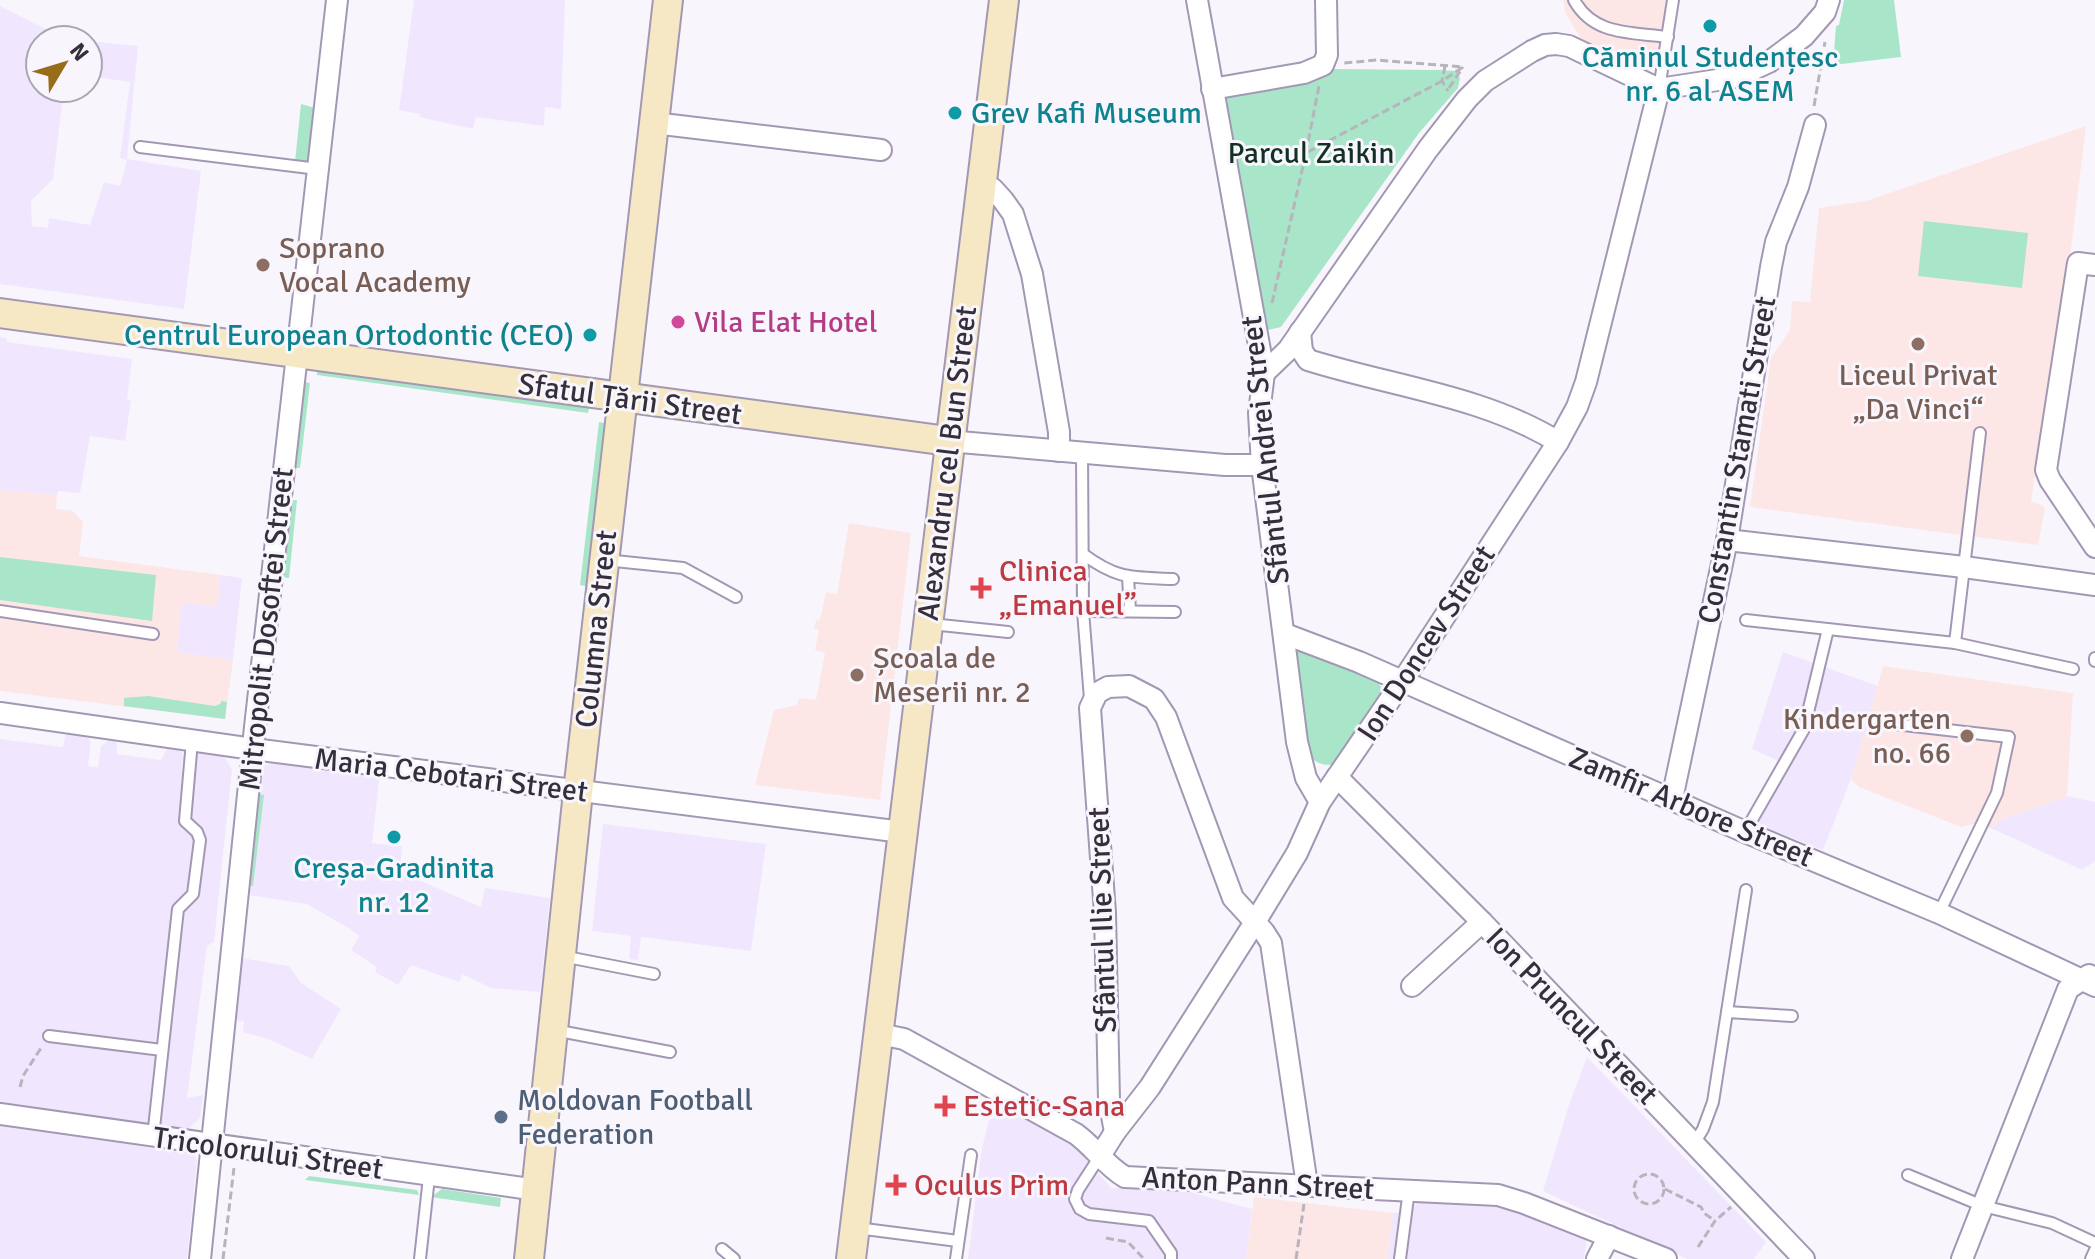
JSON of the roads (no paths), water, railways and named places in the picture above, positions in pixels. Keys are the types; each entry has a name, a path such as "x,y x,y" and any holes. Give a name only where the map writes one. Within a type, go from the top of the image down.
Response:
{"main road":[{"name":"Columna Street","path":"529,1259 603,560 668,0"},
{"name":"Alexandru cel Bun Street","path":"851,1259 1004,0"},
{"name":"Sfatul Țării Street","path":"0,313 948,441"}],"street":[{"name":"Mitropolit Dosoftei Street","path":"200,1259 253,749 337,0"},
{"name":"Sfântul Andrei Street","path":"1197,0 1264,373 1259,413 1262,465 1301,763 1320,802"},
{"path":"1212,89 1304,73 1323,65 1327,55 1326,0"},
{"path":"1264,373 1288,350 1428,149 1485,81 1532,51 1556,44 1569,46 1659,89 1737,77 1753,71 1804,36 1825,12 1829,0"},
{"name":"Ion Doncev Street","path":"1100,1156 1150,1087 1297,853 1320,802 1402,682 1558,442 1577,407 1586,382 1659,89"},
{"name":"Constantin Stamati Street","path":"1672,799 1727,540 1776,242 1798,187 1815,116"},
{"path":"654,123 881,150"},
{"path":"981,183 993,189 1013,214 1032,274 1059,432 1059,451"},
{"path":"2095,265 2078,263 2046,470 2095,547"},
{"path":"1300,332 1302,351 1308,360 1482,409 1539,431 1558,442"},
{"name":"Sfatul Țării Street","path":"948,441 1225,465 1262,465"},
{"path":"1727,540 2095,585"},
{"name":"Zamfir Arbore Street","path":"1285,634 1319,645 2090,979"},
{"path":"1090,708 1097,693 1108,687 1129,686 1154,699 1166,717 1233,898 1271,943 1307,1185"},
{"name":"Sfântul Ilie Street","path":"1090,708 1105,913 1108,1087 1115,1132"},
{"name":"Maria Cebotari Street","path":"0,713 578,792 902,832"},
{"name":"Ion Pruncul Street","path":"1337,777 1482,922 1804,1259"},
{"path":"1412,986 1482,922"},
{"path":"1962,1259 2068,989 2090,979"},
{"name":"Anton Pann Street","path":"880,1034 904,1039 1076,1134 1111,1169 1125,1177 1498,1195 1666,1259"},
{"name":"Tricolorului Street","path":"0,1114 537,1190"},
{"path":"1597,1259 1609,1236"}],"lane":[{"path":"1574,0 1584,16 1605,29 1668,37"},
{"path":"1659,89 1673,0"},
{"path":"140,147 318,169"},
{"path":"0,313 0,321"},
{"path":"1955,643 1980,433"},
{"path":"1082,453 1083,611 1090,708"},
{"path":"1083,554 1105,570 1128,577 1173,579"},
{"path":"603,560 683,568 736,597"},
{"path":"1128,577 1130,611"},
{"path":"0,611 153,634"},
{"path":"1083,611 1175,612"},
{"path":"1746,620 1955,643 2073,669"},
{"path":"929,624 1008,632"},
{"path":"1745,832 1804,729 1828,629"},
{"path":"1886,723 2009,737 1997,793 1939,913"},
{"path":"153,1137 178,909 193,894 200,840 197,832 185,821 192,741"},
{"path":"1694,1144 1713,1102 1746,890"},
{"path":"561,956 654,974"},
{"path":"1727,1012 1792,1016"},
{"path":"553,1030 670,1052"},
{"path":"49,1036 162,1050"},
{"path":"956,1259 971,1155"},
{"path":"1100,1156 1078,1190 1075,1199 1080,1209 1089,1214 1149,1221 1171,1253 1171,1259"},
{"path":"1908,1175 1983,1206 2052,1223 2095,1243"},
{"path":"420,1259 429,1177"},
{"path":"1400,1259 1409,1190"},
{"path":"856,1227 958,1241"},
{"path":"722,1249 734,1259"},
{"path":"2091,1259 2095,1250"}],"place":[{"name":"Căminul Studențesc nr. 6 al ASEM","path":"1710,26"},
{"name":"Grev Kafi Museum","path":"955,113"},
{"name":"Soprano Vocal Academy","path":"263,265"},
{"name":"Vila Elat Hotel","path":"678,322"},
{"name":"Centrul European Ortodontic (CEO)","path":"590,335"},
{"name":"Liceul Privat „Da Vinci“","path":"1918,344"},
{"name":"Clinica „Emanuel”","path":"981,588"},
{"name":"Școala de Meserii nr. 2","path":"857,675"},
{"name":"Kindergarten no. 66","path":"1967,736"},
{"name":"Creșa-Gradinita nr. 12","path":"394,837"},
{"name":"Estetic-Sana","path":"945,1106"},
{"name":"Moldovan Football Federation","path":"501,1117"},
{"name":"Oculus Prim","path":"896,1185"}],"park label":[{"name":"Parcul Zaikin","path":"1311,153"}]}
